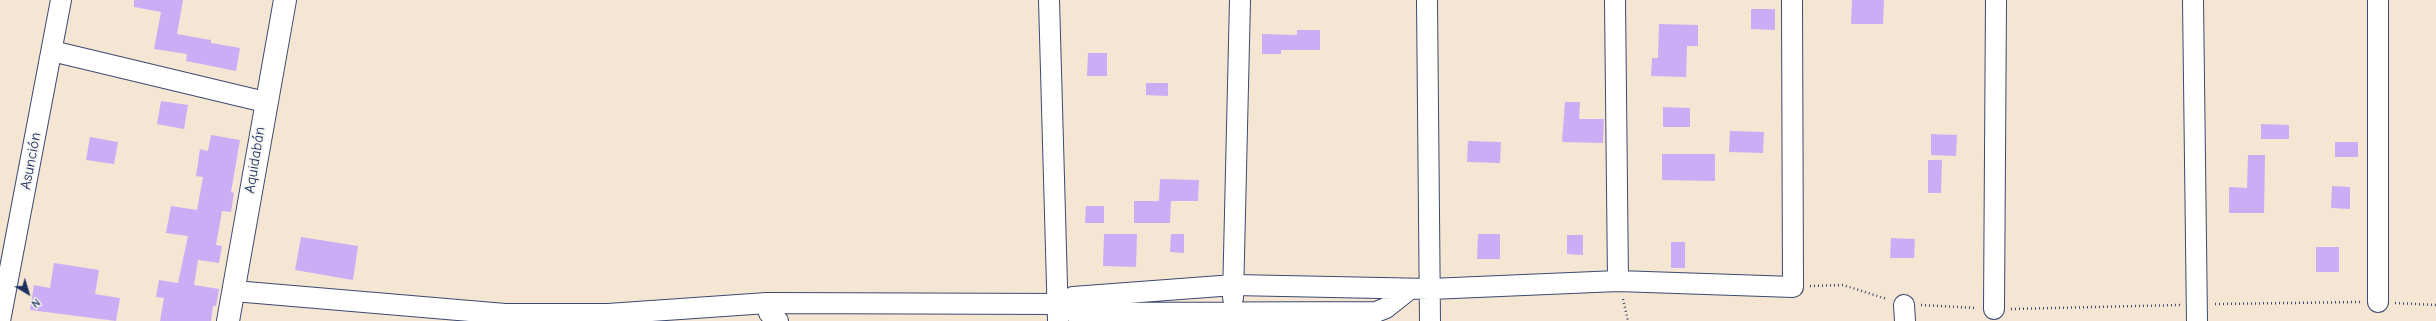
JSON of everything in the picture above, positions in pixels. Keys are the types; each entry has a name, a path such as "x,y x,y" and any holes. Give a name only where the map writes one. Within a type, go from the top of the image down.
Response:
{"street":[{"name":"Asunción","path":"0,321 61,0"},
{"name":"Aquidabán","path":"228,321 265,102 285,0"},
{"path":"1049,0 1060,310"},
{"path":"1232,311 1234,285 1240,0"},
{"path":"1427,0 1430,321"},
{"path":"1615,0 1618,281"},
{"path":"1060,310 1073,296 1234,285 1430,289 1618,281 1793,287 1792,0"},
{"path":"1994,309 1996,0"},
{"path":"2193,0 2197,313"},
{"path":"2378,0 2378,302"},
{"path":"52,51 265,102"},
{"path":"234,291 504,318 608,314 767,303 1060,310 1075,313 1232,311 1376,312 1386,308 1410,289"},
{"path":"767,303 769,313 778,321"}],"path":[{"path":"1793,287 1843,285 1905,313 1994,309 2197,313 2378,302 2436,306"}],"building":[{"path":"134,0 183,0 177,34 211,40 211,43 240,48 236,71 186,61 187,54 154,49 161,12 134,7"},
{"path":"1852,0 1884,0 1883,24 1851,24"},
{"path":"1751,9 1775,9 1775,30 1751,29"},
{"path":"1659,24 1698,25 1698,46 1687,46 1686,77 1651,76 1652,58 1658,58"},
{"path":"1297,30 1320,30 1320,50 1281,50 1281,54 1262,54 1262,34 1297,35"},
{"path":"1088,53 1107,53 1107,76 1087,76"},
{"path":"1146,83 1168,83 1168,96 1146,95"},
{"path":"161,101 188,105 184,129 157,124"},
{"path":"1565,102 1580,102 1579,119 1604,119 1603,143 1562,142"},
{"path":"1663,107 1690,108 1690,127 1663,127"},
{"path":"2261,124 2289,125 2289,139 2261,139"},
{"path":"1730,131 1764,132 1763,153 1729,152"},
{"path":"1931,134 1957,135 1956,156 1931,155"},
{"path":"211,135 240,140 231,192 234,193 231,212 222,211 216,245 222,246 219,263 198,260 194,285 219,289 216,306 213,306 211,321 160,321 164,298 156,297 159,280 178,283 188,236 166,233 171,206 197,210 203,177 196,176 200,149 208,151"},
{"path":"90,137 118,142 114,164 86,160"},
{"path":"1468,141 1501,142 1500,163 1467,162"},
{"path":"2335,142 2358,142 2358,157 2335,157"},
{"path":"1662,154 1715,154 1715,181 1662,180"},
{"path":"2248,155 2265,155 2264,213 2229,213 2229,187 2247,188"},
{"path":"1928,160 1942,160 1941,193 1928,193"},
{"path":"1160,179 1199,180 1198,201 1159,201"},
{"path":"2332,186 2350,187 2350,209 2331,208"},
{"path":"1134,201 1171,201 1170,223 1134,223"},
{"path":"1086,206 1104,206 1104,223 1085,223"},
{"path":"1104,234 1137,234 1136,267 1103,266"},
{"path":"1171,234 1184,234 1184,253 1170,252"},
{"path":"1478,234 1500,234 1500,259 1477,259"},
{"path":"1567,235 1583,235 1583,255 1567,254"},
{"path":"301,237 358,246 353,280 295,270"},
{"path":"1891,238 1915,239 1914,258 1890,258"},
{"path":"1671,242 1685,242 1685,268 1671,268"},
{"path":"2316,247 2339,247 2339,272 2316,272"},
{"path":"54,263 99,270 95,294 120,298 116,321 30,310 34,285 50,288"}]}
